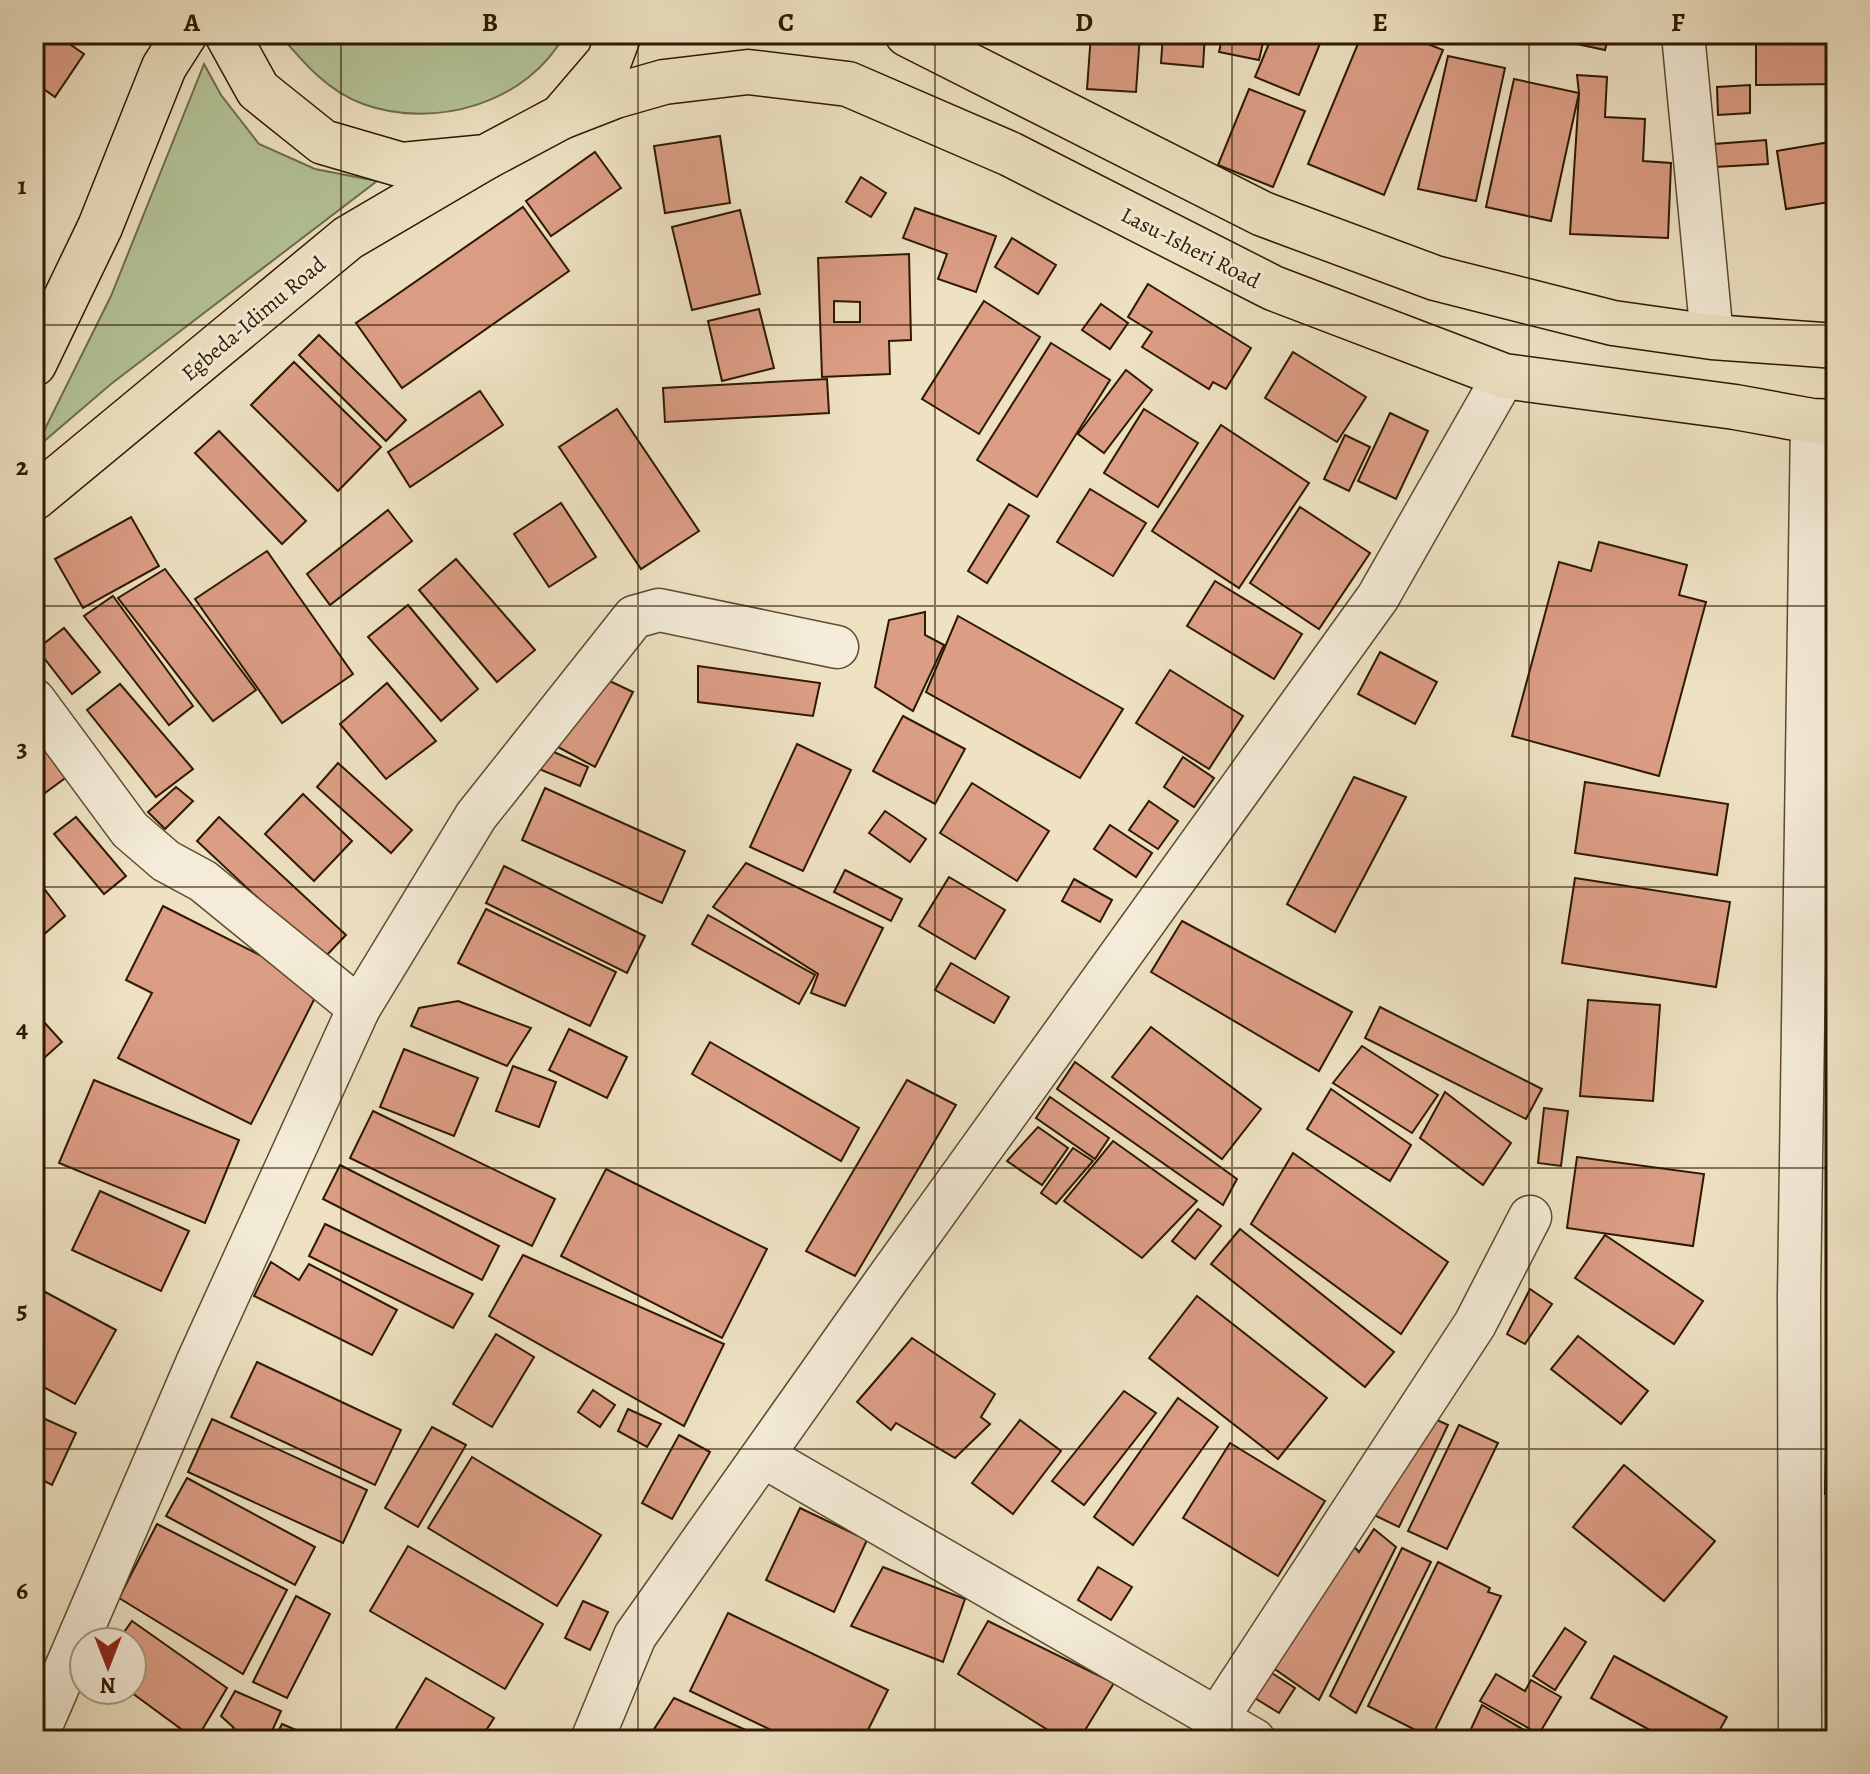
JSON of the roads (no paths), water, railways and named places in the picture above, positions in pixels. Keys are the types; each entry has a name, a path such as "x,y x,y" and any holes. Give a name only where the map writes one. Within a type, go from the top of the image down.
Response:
{"main road":[{"path":"34,364 100,227 164,67 185,34"},
{"path":"227,34 258,90 323,142 402,165 486,157"},
{"path":"561,117 609,61 619,34"},
{"path":"907,34 1263,214 1435,278 1613,323 1712,337 1836,346"},
{"name":"Lasu-Isheri Road","path":"561,117 615,96 664,82 748,72 848,84 1010,154 1273,288 1504,376 1824,422"},
{"name":"Egbeda-Idimu Road","path":"34,498 348,238 561,117"}],"street":[{"path":"1683,34 1712,337"},
{"path":"592,1740 635,1636 1378,597 1504,376"},
{"path":"1800,1740 1799,1295 1824,422"},
{"path":"35,1740 198,1361 359,1008 476,816 634,617 659,610 837,647"},
{"path":"34,700 130,830 166,861 203,881 359,1008"},
{"path":"1216,1720 1475,1324 1530,1217"},
{"path":"763,1456 1254,1740"}]}
